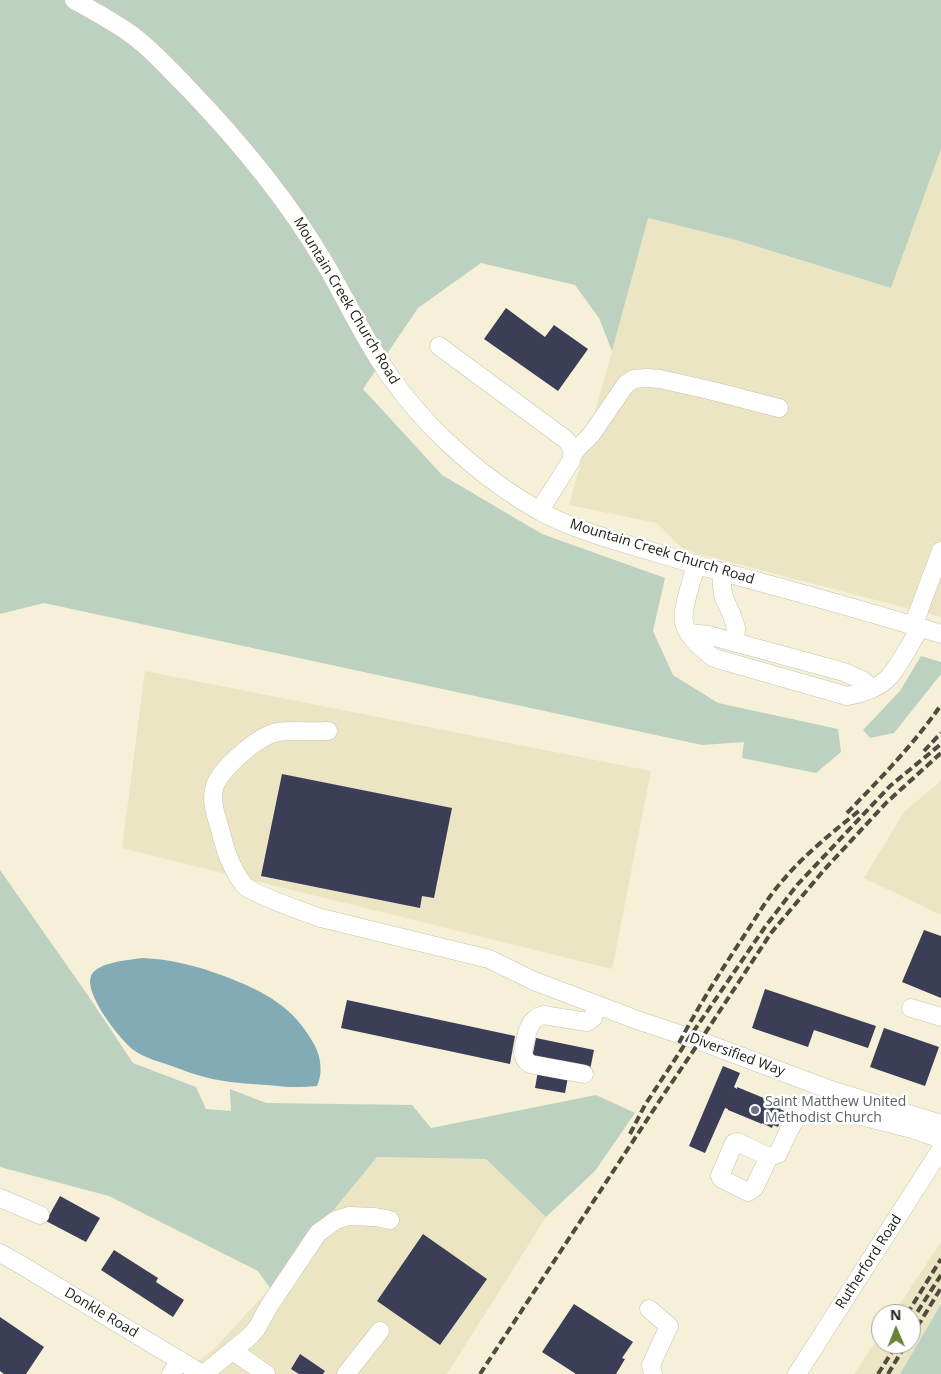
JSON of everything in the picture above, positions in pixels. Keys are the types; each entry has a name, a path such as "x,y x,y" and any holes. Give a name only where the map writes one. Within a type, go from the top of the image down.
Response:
{"street":[{"name":"Mountain Creek Church Road","path":"74,0 120,26 146,46 208,109 252,159 296,217 391,378 414,408 443,439 483,473 515,496 549,516 584,531 941,634"},
{"path":"439,346 565,439 571,446 573,453 571,461 540,510"},
{"path":"573,453 592,435 626,384 634,379 660,379 780,408"},
{"path":"696,564 683,612 684,622 689,633 704,651 714,658 847,696 860,694 881,684 893,672 916,626 941,551"},
{"path":"722,572 723,593 736,628 735,642"},
{"path":"689,633 708,635 844,672 862,680 872,688"},
{"name":"Diversified Way","path":"328,731 277,732 259,740 240,754 223,772 215,786 213,805 228,859 245,886 321,918 489,959 534,981 597,1005 828,1089 941,1124"},
{"path":"584,1074 530,1064 523,1056 523,1052 530,1025 537,1016 543,1015 587,1022 593,1018 597,1005"},
{"path":"911,1008 941,1017"},
{"path":"769,1157 778,1154 799,1113 817,1106 912,1129 941,1139"},
{"name":"Rutherford Road","path":"797,1374 941,1149"},
{"path":"0,1198 40,1215"},
{"path":"203,1374 233,1351 257,1328 269,1306 318,1233 336,1220 349,1216 375,1217 390,1220"},
{"name":"Donkle Road","path":"0,1253 23,1266 176,1367 203,1374"},
{"path":"649,1309 669,1326 651,1365 654,1374"},
{"path":"346,1374 380,1331"},
{"path":"233,1351 266,1374"}],"shaded area":[{"path":"941,149 941,617 684,550 657,523 569,505 647,218 736,240 891,288"},
{"path":"145,671 651,771 612,969 122,848"},
{"path":"941,781 941,915 864,878 904,812"},
{"path":"377,1157 486,1159 546,1217 447,1374 181,1374 214,1349 270,1288"},
{"path":"941,1242 941,1304 921,1338 921,1304 900,1304"},
{"path":"871,1348 871,1354 912,1354 900,1374 854,1374"}],"green space":[{"path":"0,0 941,0 941,149 891,288 736,240 648,218 612,351 599,318 575,285 481,263 418,308 363,389 442,475 542,534 665,578 653,631 673,675 718,703 838,729 841,752 816,773 742,758 744,742 702,745 44,603 0,614"},
{"path":"921,656 941,662 941,674 894,733 870,738 863,730 900,691"},
{"path":"0,870 133,1063 196,1087 206,1109 231,1111 230,1089 266,1103 412,1105 431,1128 596,1095 635,1113 595,1171 546,1217 486,1159 377,1157 270,1288 258,1271 109,1196 0,1167"},
{"path":"941,1304 941,1374 900,1374 912,1354 921,1354 921,1338"}],"water":[{"path":"142,958 174,961 224,976 264,994 287,1010 307,1032 319,1055 320,1076 317,1086 286,1087 218,1080 154,1060 135,1051 112,1027 104,1015 92,992 90,982 92,974 101,967 115,962"}],"building":[{"path":"506,308 545,337 554,325 588,349 558,391 484,339"},
{"path":"282,774 452,808 434,898 422,896 420,908 261,876"},
{"path":"924,930 941,936 941,998 902,982"},
{"path":"765,989 876,1026 868,1048 814,1030 808,1047 752,1028"},
{"path":"347,1000 515,1036 510,1064 341,1028"},
{"path":"884,1028 939,1047 925,1086 870,1067"},
{"path":"536,1038 594,1050 590,1070 532,1058"},
{"name":"Saint Matthew United Methodist Church","path":"723,1066 740,1073 734,1087 771,1101 770,1103 781,1107 780,1109 784,1111 778,1127 773,1125 772,1128 725,1108 705,1153 689,1146"},
{"path":"538,1071 568,1077 565,1093 535,1088"},
{"path":"60,1196 100,1218 86,1242 46,1221"},
{"path":"423,1234 487,1279 440,1345 377,1301"},
{"path":"114,1250 158,1278 156,1282 184,1300 173,1317 101,1270"},
{"path":"574,1304 633,1342 622,1358 625,1359 616,1374 576,1374 542,1352"},
{"path":"0,1317 44,1347 26,1374 4,1374 0,1371"},
{"path":"300,1354 325,1371 323,1374 299,1374 291,1369"}],"railway":[{"path":"847,813 908,747 941,705"},
{"path":"924,751 941,733"},
{"path":"630,1134 645,1105 689,1038 765,927 797,885 890,786 941,744"},
{"path":"480,1374 771,933 824,870 887,802 941,753"},
{"path":"679,1043 722,969 777,887 792,869 860,810"},
{"path":"913,1304 941,1259"},
{"path":"921,1306 941,1275"},
{"path":"921,1321 941,1288"},
{"path":"878,1374 891,1354"},
{"path":"888,1374 900,1354"}],"place":[{"name":"Saint Matthew United Methodist Church","path":"755,1110"}]}
